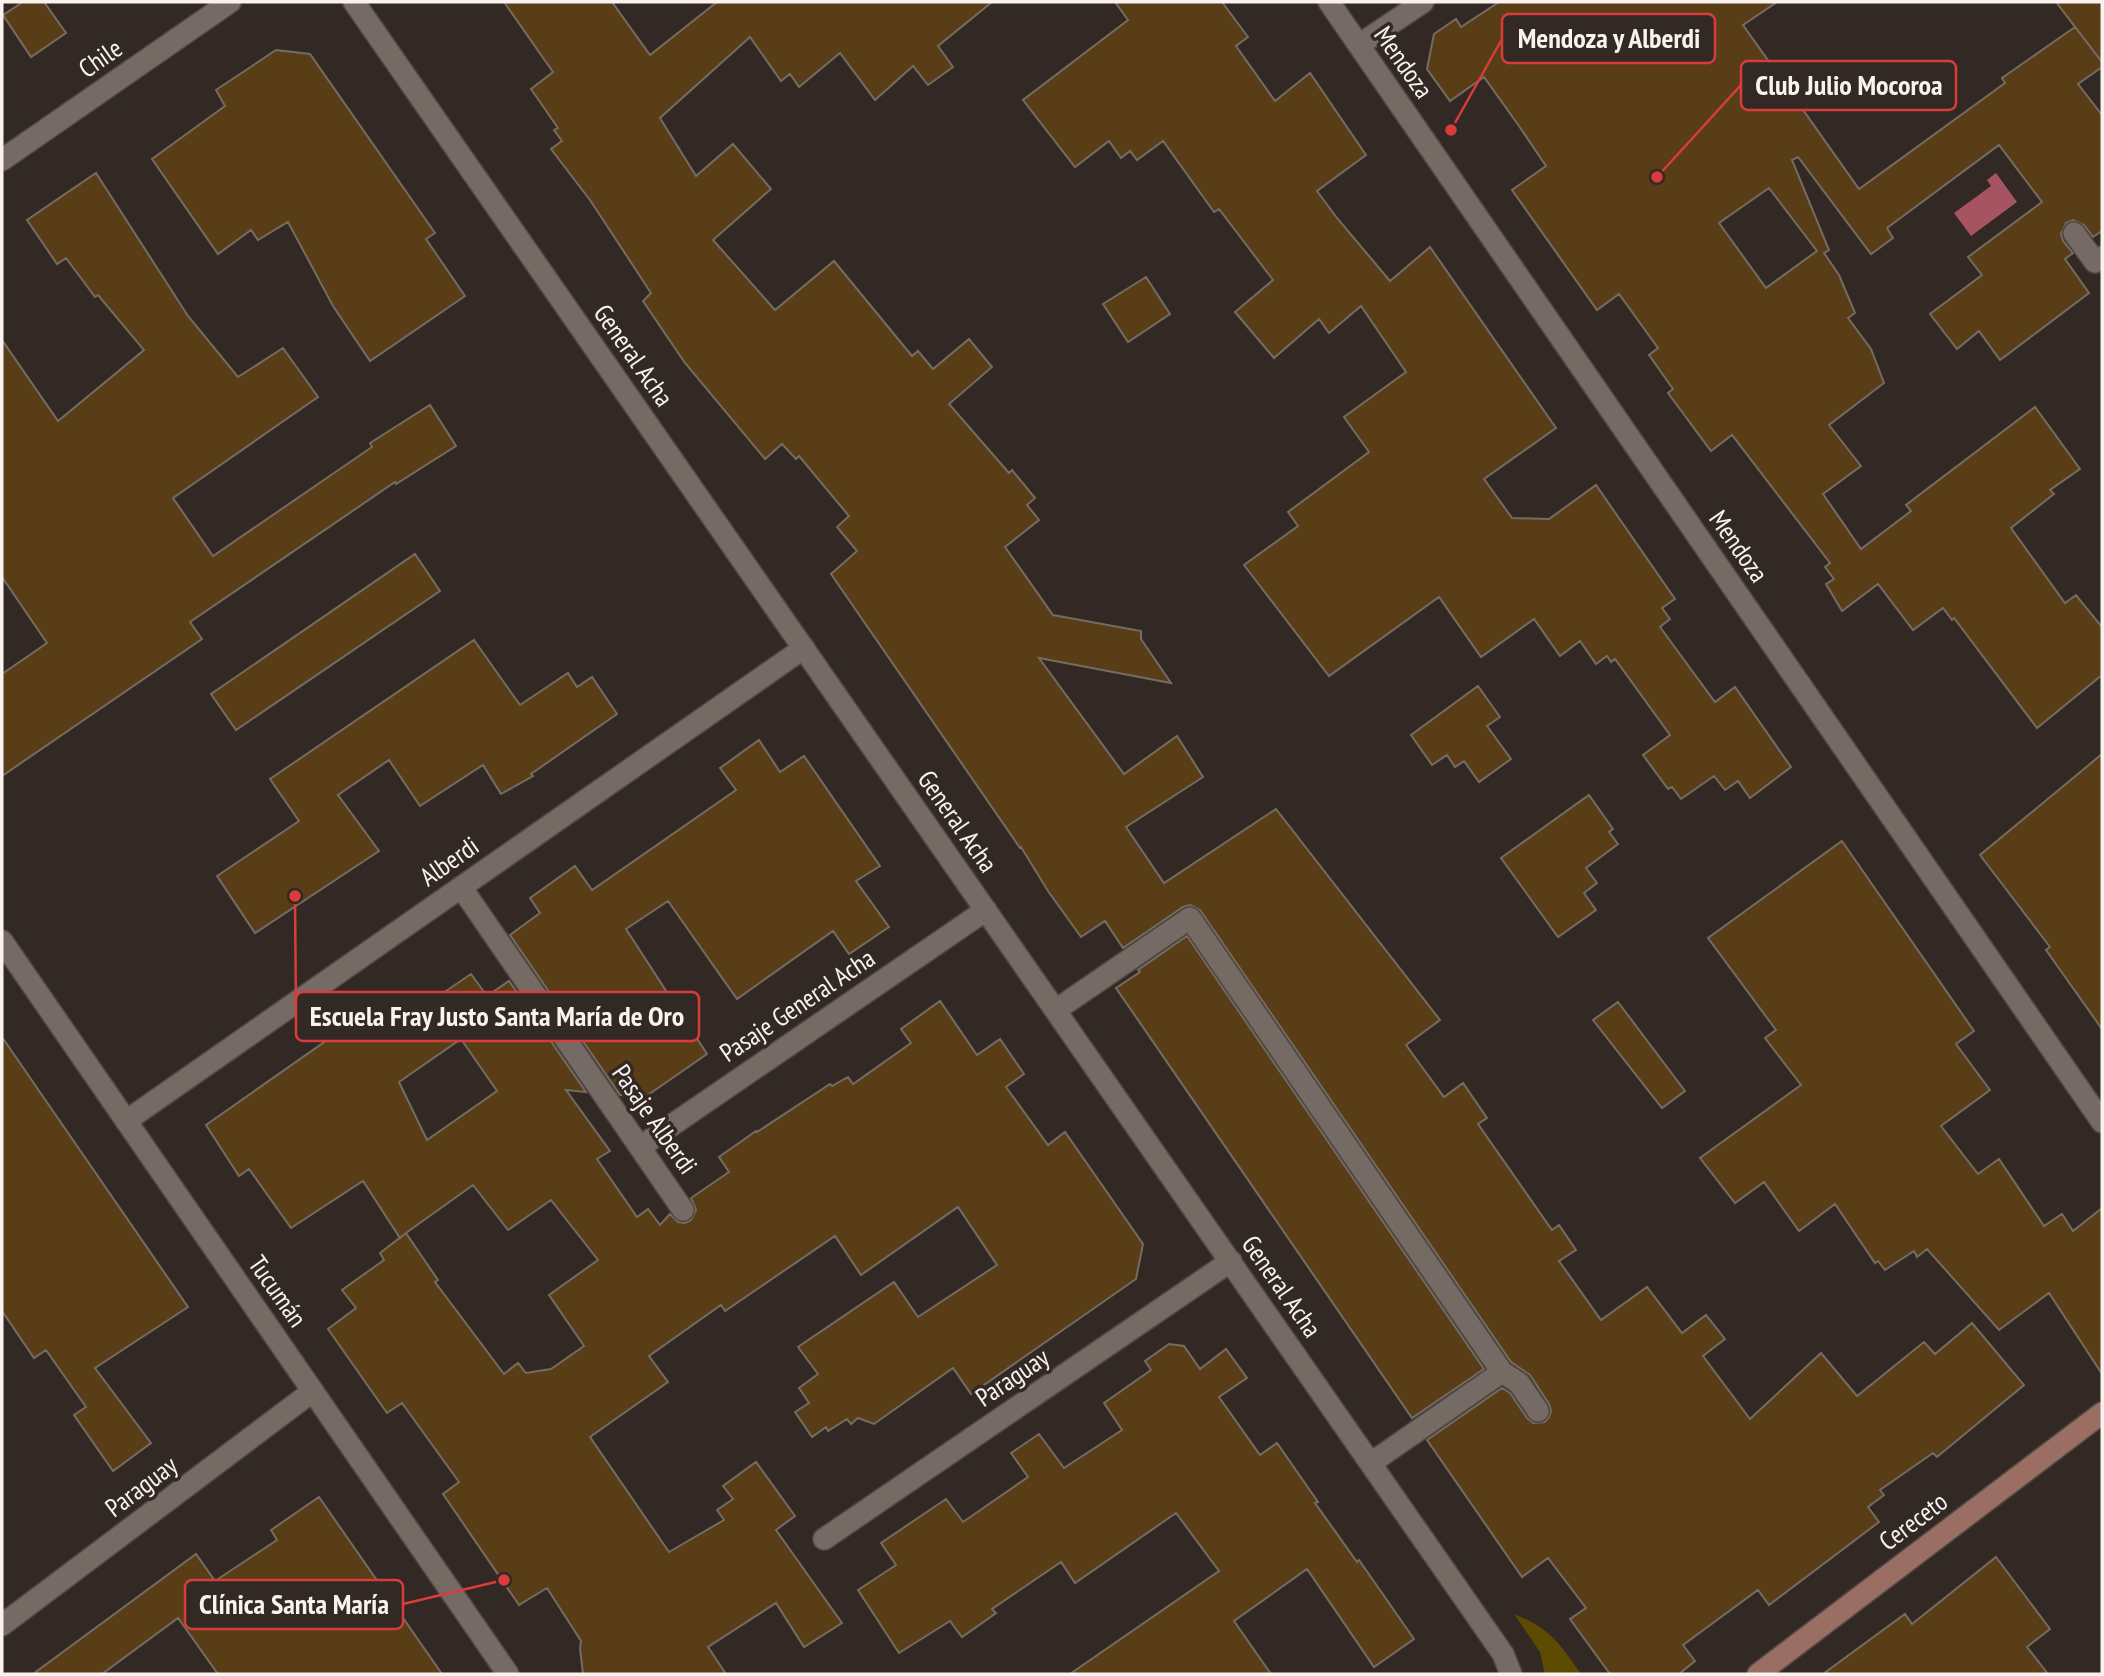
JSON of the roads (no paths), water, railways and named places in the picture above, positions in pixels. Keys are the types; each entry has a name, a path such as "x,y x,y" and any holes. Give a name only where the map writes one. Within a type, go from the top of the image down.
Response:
{"main road":[{"name":"Cereceto","path":"1758,1674 2102,1413"}],"street":[{"name":"Chile","path":"2,160 230,2"},
{"name":"General Acha","path":"354,2 1371,1463 1503,1654 1511,1674"},
{"name":"Mendoza","path":"1329,2 2102,1122"},
{"path":"1359,45 1423,2"},
{"path":"2074,233 2095,262 2102,257"},
{"name":"Alberdi","path":"126,1121 804,648"},
{"name":"Pasaje Alberdi","path":"461,887 683,1210"},
{"name":"Pasaje General Acha","path":"640,1147 986,910"},
{"path":"1056,1010 1190,918 1502,1372 1519,1383 1538,1411"},
{"name":"Tucumán","path":"2,940 508,1674"},
{"name":"Paraguay","path":"824,1539 1231,1261"},
{"path":"1371,1463 1502,1372"},
{"name":"Paraguay","path":"2,1625 313,1391"}],"place":[{"name":"Mendoza y Alberdi","path":"1451,130"},
{"name":"Club Julio Mocoroa","path":"1657,177"},
{"name":"Escuela Fray Justo Santa María de Oro","path":"295,896"},
{"name":"Clínica Santa María","path":"504,1580"}]}
